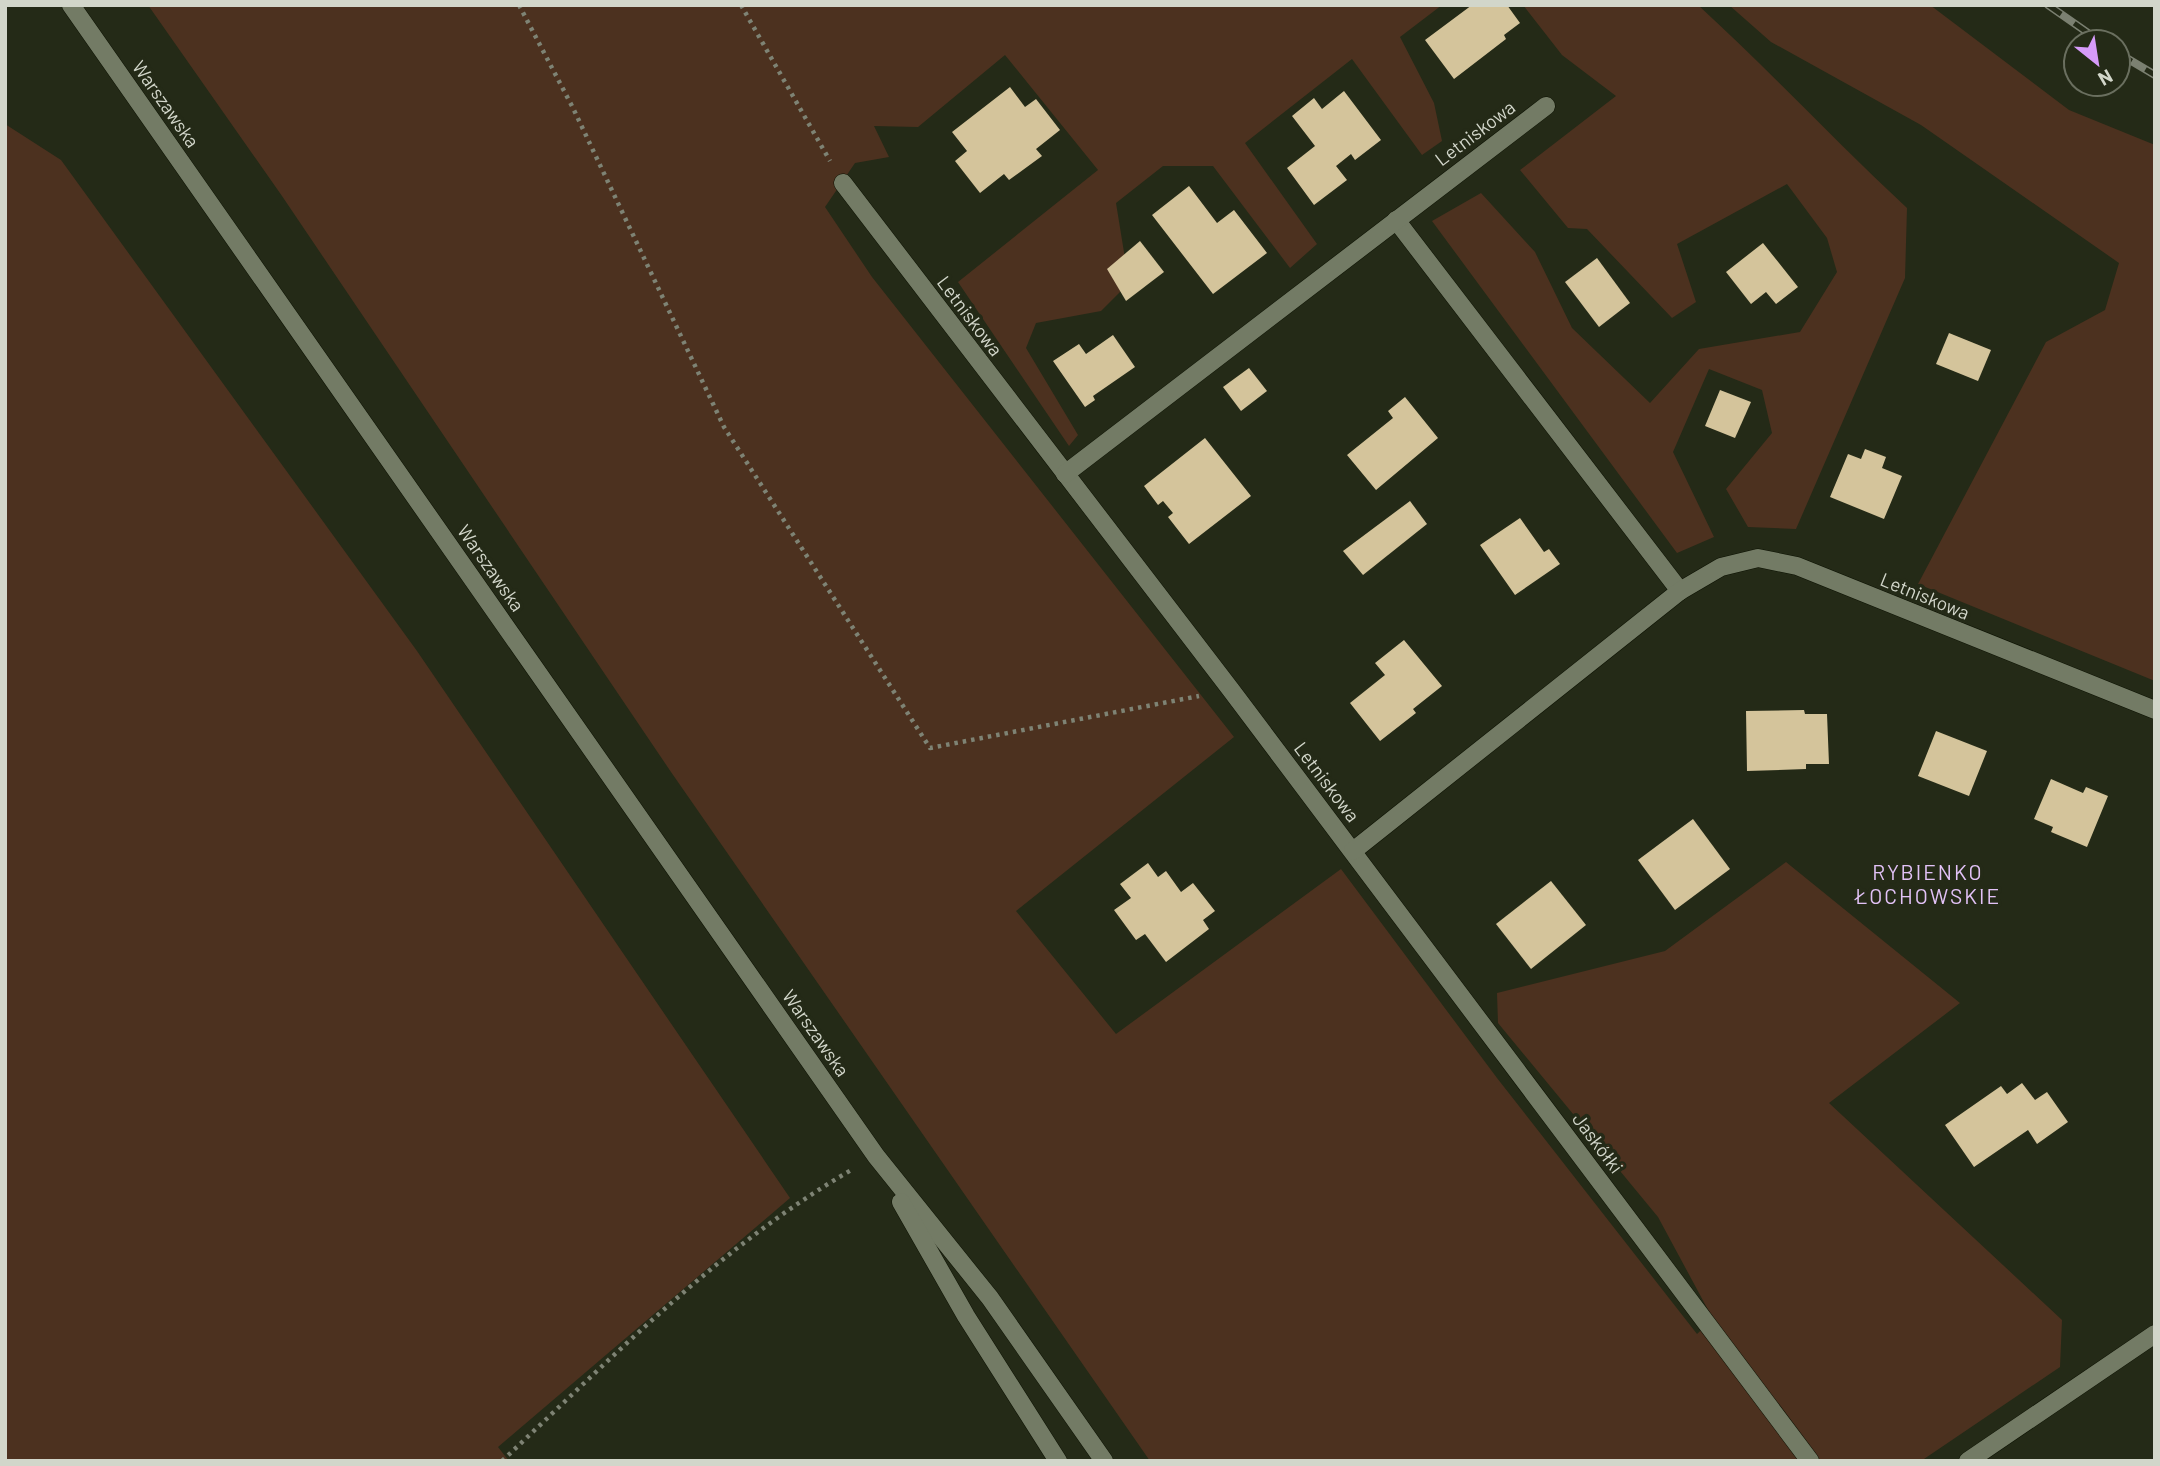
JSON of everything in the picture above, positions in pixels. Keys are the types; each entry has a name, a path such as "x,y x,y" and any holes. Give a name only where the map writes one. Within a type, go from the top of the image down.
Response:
{"street":[{"name":"Warszawska","path":"71,5 876,1156 990,1298 1104,1461"},
{"name":"Letniskowa","path":"1065,474 1546,106"},
{"name":"Letniskowa","path":"843,183 1353,851 1680,591 1721,567 1758,558 1797,566 2155,710"},
{"path":"1396,220 1680,591"},
{"name":"Jaskółki","path":"1353,851 1810,1461"},
{"name":"Warszawska","path":"876,1156 966,1316 1058,1461"},
{"path":"1968,1461 2155,1334"}],"path":[{"path":"519,5 573,107 724,427 930,748 1231,690"},
{"path":"741,5 766,54 843,183"},
{"path":"502,1461 678,1296 806,1196 876,1156"}],"shaded area":[{"path":"148,5 1442,5 1400,37 1434,103 1442,141 1422,155 1352,59 1245,143 1317,244 1290,268 1213,166 1163,166 1116,203 1129,283 1101,311 1036,323 1026,348 1078,435 1069,446 958,282 1098,170 1005,55 918,127 874,126 889,157 855,163 825,207 872,277 1234,737 1016,911 1116,1034 1341,869 1497,1078 1697,1334 1713,1319 1658,1217 1498,1023 1497,993 1665,951 1786,862 1960,1003 1829,1103 2062,1320 2060,1367 1921,1461 1150,1461 671,772 282,196"},
{"path":"1523,5 1698,5 1907,208 1905,278 1796,529 1748,527 1726,489 1772,433 1762,390 1709,369 1673,452 1714,537 1677,553 1432,221 1481,193 1535,252 1572,328 1650,403 1699,349 1800,332 1837,272 1827,238 1787,184 1677,244 1696,302 1672,318 1587,229 1568,228 1520,170 1616,96 1562,55"},
{"path":"1729,5 1930,5 2069,110 2155,145 2155,681 1918,584 2046,342 2105,310 2119,263 1921,125 1771,42"},
{"path":"5,124 61,160 417,651 790,1198 498,1447 509,1461 5,1461"}],"building":[{"path":"1472,5 1507,5 1520,23 1504,35 1506,39 1454,79 1425,40"},
{"path":"1010,87 1025,107 1036,99 1060,130 1036,149 1042,156 1009,180 1004,174 980,193 955,161 967,151 952,132"},
{"path":"1344,91 1381,140 1355,160 1351,154 1336,166 1347,180 1314,205 1287,168 1315,146 1292,116 1314,98 1322,109"},
{"path":"1189,186 1217,223 1234,210 1267,253 1213,294 1152,215"},
{"path":"1140,241 1164,272 1126,301 1107,269"},
{"path":"1763,243 1798,287 1776,304 1766,292 1751,304 1726,272"},
{"path":"1597,258 1630,303 1599,327 1565,282"},
{"path":"1949,333 1991,350 1978,381 1936,364"},
{"path":"1113,335 1135,367 1093,396 1095,400 1085,407 1053,361 1079,344 1086,354"},
{"path":"1249,368 1267,391 1241,411 1223,387"},
{"path":"1720,390 1751,402 1735,438 1705,426"},
{"path":"1405,397 1438,438 1376,490 1347,455 1393,418 1388,411"},
{"path":"1205,438 1251,496 1189,544 1168,517 1173,513 1163,501 1158,505 1144,486"},
{"path":"1865,449 1886,457 1882,468 1902,476 1884,519 1830,497 1848,454 1861,459"},
{"path":"1410,501 1427,524 1363,575 1343,551"},
{"path":"1520,518 1544,552 1549,549 1560,564 1515,595 1480,545"},
{"path":"1404,640 1442,686 1413,709 1416,713 1380,741 1350,703 1385,675 1375,663"},
{"path":"1804,710 1805,714 1827,714 1829,764 1806,764 1806,769 1747,771 1746,711"},
{"path":"1936,731 1987,751 1969,796 1918,776"},
{"path":"2051,779 2083,793 2086,787 2108,796 2087,847 2051,832 2053,827 2034,819"},
{"path":"1693,819 1730,869 1675,910 1638,860"},
{"path":"1148,863 1158,877 1166,871 1181,892 1193,883 1215,911 1203,920 1209,929 1166,962 1145,934 1136,940 1114,910 1131,898 1120,884"},
{"path":"1551,881 1586,925 1531,969 1496,924"},
{"path":"2022,1083 2035,1100 2047,1092 2068,1122 2037,1144 2028,1130 1974,1167 1945,1125 2001,1086 2007,1094"}],"railway":[{"path":"2048,5 2081,28"},
{"path":"2132,61 2155,75"}],"district":[{"name":"RYBIENKO ŁOCHOWSKIE","path":"1928,885"}]}
